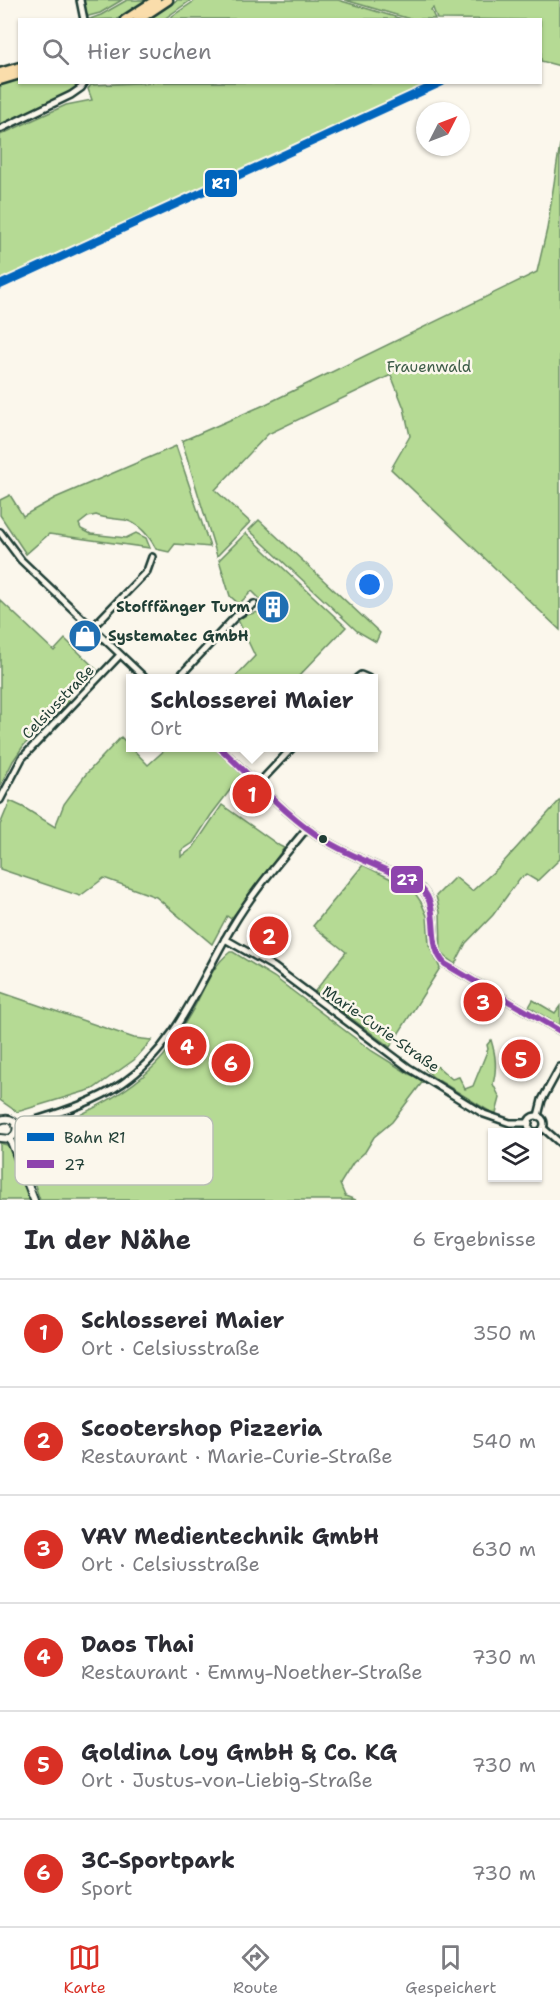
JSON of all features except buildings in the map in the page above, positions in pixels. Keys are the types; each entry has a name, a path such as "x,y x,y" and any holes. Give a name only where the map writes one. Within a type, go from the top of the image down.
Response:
{"highway":[{"path":"128,18 156,0"},
{"path":"141,18 168,0"},
{"path":"0,73 18,68"},
{"path":"0,80 18,75"}],"street":[{"path":"80,0 84,18"},
{"path":"0,129 71,95 84,84"},
{"path":"0,532 21,560 141,674"},
{"path":"92,628 147,570 152,557"},
{"path":"182,674 236,616 254,604"},
{"name":"Celsiusstraße","path":"0,800 22,758 120,655"},
{"path":"225,752 307,828 342,850 420,888 430,903 436,950 443,962 560,1030"},
{"path":"259,783 287,752"},
{"path":"47,1116 94,1100 125,1082 142,1068 166,1042 183,1018 225,939 260,885 307,828"},
{"name":"Marie-Curie-Straße","path":"225,939 274,967 409,1068 484,1114 510,1123 529,1123"},
{"path":"538,1116 542,1100 560,1066"},
{"path":"538,1116 544,1121 543,1128 538,1131 530,1128 529,1123 532,1117 538,1116"},
{"path":"1,1118 11,1119 15,1124"},
{"path":"543,1128 560,1143"},
{"path":"10,1139 15,1134"},
{"path":"0,1138 10,1139"},
{"path":"10,1139 15,1152"},
{"path":"28,1185 34,1200"}],"green space":[{"path":"82,0 122,0 100,13 85,17"},
{"path":"127,0 149,0 119,18 93,18"},
{"path":"177,0 191,0 165,18 150,18"},
{"path":"196,0 338,0 399,18 169,18"},
{"path":"345,0 560,0 560,66 542,61 542,18 437,18 433,8 431,10 435,18 407,18"},
{"path":"18,79 18,84 82,84 70,94 0,126 0,85"},
{"path":"431,84 317,139 0,282 0,135 66,105 92,100 88,89 91,85"},
{"name":"Frauenwald","path":"560,144 560,630 391,469 410,436 404,408 391,375 268,434 215,490 250,522 217,556 182,441 264,405 537,272 547,229"},
{"path":"176,446 210,547 175,544 169,552 156,549 147,535 135,524 96,515 88,517 79,524 81,529 91,534 126,538 136,533 146,538 150,548 49,534 26,554 0,515 0,500 10,495 23,516 55,498"},
{"path":"259,520 380,633 376,642 357,631 249,530"},
{"path":"246,533 346,627 301,674 238,674 255,656 238,620 246,615 259,612 261,600 252,591 239,604 230,596 219,560"},
{"path":"0,600 54,651 65,639 97,670 82,685 73,689 68,701 24,745 0,787"},
{"path":"121,737 126,742 126,752 135,752 148,765 163,752 219,752 243,773 193,843 181,851 181,857 193,848 222,805 284,848 231,919 227,916 212,944 156,897 104,878 80,896 0,869 0,825 10,801 55,827 64,804 86,774"},
{"path":"560,800 560,859 537,881 527,875 520,878 493,915 466,943 455,964 441,952 440,912 436,896 455,877 472,891 499,867"},
{"path":"363,865 413,890 427,916 429,945 440,968 390,1047 315,991 346,952 313,926"},
{"path":"233,952 274,977 372,1051 409,1074 424,1080 392,1122 374,1137 365,1152 353,1163 340,1184 345,1196 356,1200 40,1200 35,1185 213,1185 213,1116 77,1116 116,1096 160,1060 193,1010 211,974 223,959"},
{"path":"0,992 134,1038 152,1040 134,1060 93,1089 17,1112 0,1100"},
{"path":"533,1000 555,1013 560,1006 560,1026 529,1007"},
{"path":"491,1040 495,1062 493,1084 500,1098 496,1113 433,1077 425,1069 428,1064 438,1067 452,1079 459,1077 465,1089 473,1086 488,1049 487,1045"},
{"path":"0,1143 12,1150 15,1158 15,1185 25,1185 30,1200 0,1200"}],"rail line":[{"name":"R1","path":"0,285 438,84"}],"transit line":[{"name":"27","path":"224,752 284,809 326,841 364,861 410,880 421,888 431,906 436,947 445,964 560,1031"}],"place":[{"name":"Stofffänger Turm","path":"273,607"},
{"name":"Systematec GmbH","path":"85,636"},
{"name":"Schlosserei Maier","path":"252,794"},
{"name":"Scootershop Pizzeria","path":"269,936"},
{"name":"VAV Medientechnik GmbH","path":"483,1002"},
{"name":"Daos Thai","path":"187,1046"},
{"name":"Goldina Loy GmbH & Co. KG","path":"521,1059"},
{"name":"3C-Sportpark","path":"231,1063"}]}
